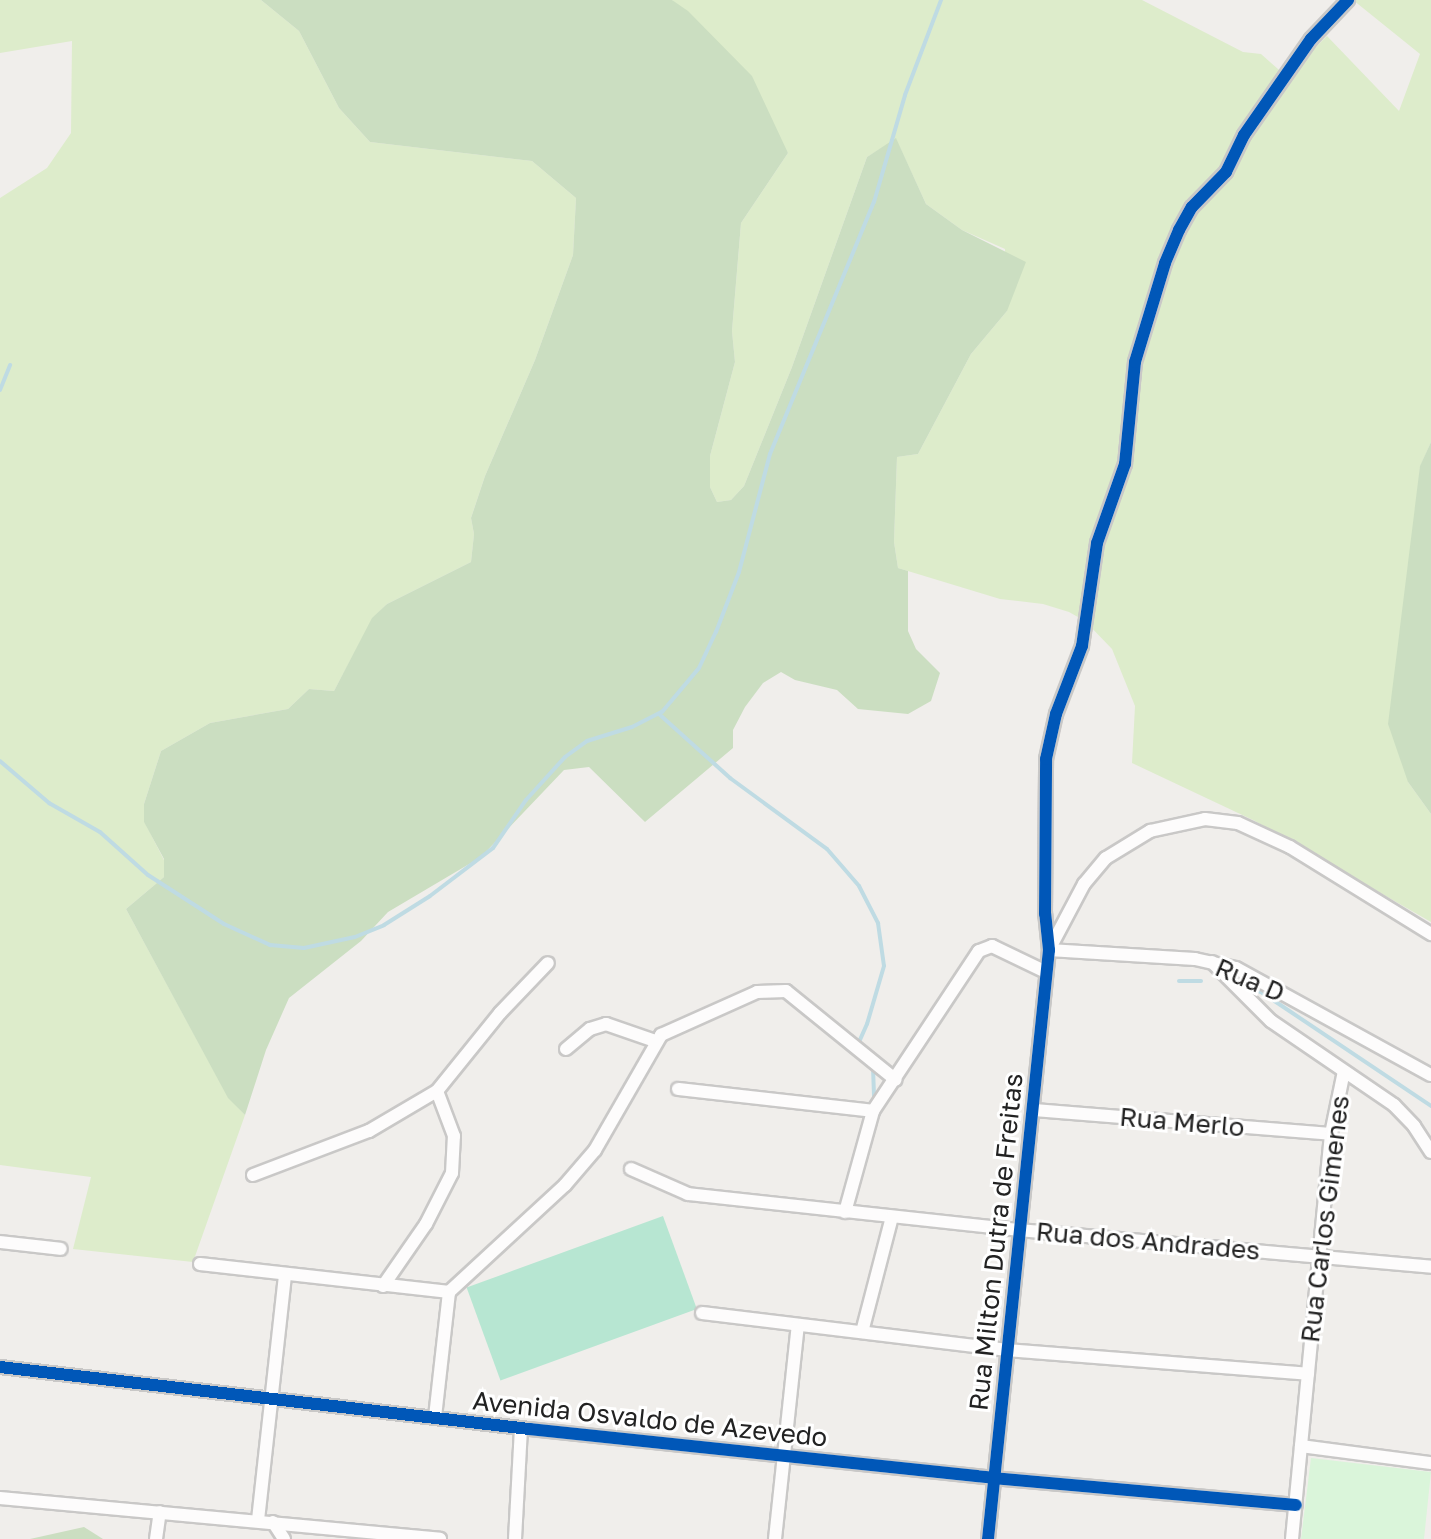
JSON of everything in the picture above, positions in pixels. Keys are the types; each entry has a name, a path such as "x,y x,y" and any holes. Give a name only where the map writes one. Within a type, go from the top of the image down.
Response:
{"street":[{"path":"1049,950 1045,883 1046,759 1051,731 1082,646 1094,556 1125,464 1135,362 1160,278 1192,207 1226,172 1244,135 1311,39 1348,0"},
{"path":"1049,950 1084,884 1106,858 1150,831 1205,819 1238,823 1290,847 1431,934"},
{"path":"845,1212 873,1111 981,949 992,946 1046,972"},
{"name":"Rua D","path":"1049,950 1212,961 1242,970 1431,1075"},
{"name":"Rua Milton Dutra de Freitas","path":"988,1539 1049,950"},
{"name":"Rua Carlos Gimenes","path":"1212,961 1271,1021 1344,1071 1331,1134 1292,1539"},
{"path":"253,1175 369,1131 437,1091 507,1004 548,963"},
{"path":"435,1417 449,1292 565,1185 595,1150 655,1041 681,1024 757,992 777,989 795,996 896,1080"},
{"path":"566,1049 590,1029 606,1024 655,1041"},
{"path":"1344,1071 1404,1115 1431,1152"},
{"path":"678,1089 873,1111"},
{"path":"383,1286 426,1224 452,1173 454,1136 437,1091"},
{"name":"Rua Merlo","path":"1034,1110 1331,1134"},
{"name":"Rua dos Andrades","path":"631,1169 688,1194 1019,1230 1431,1267"},
{"path":"862,1332 892,1217"},
{"path":"0,1242 61,1249"},
{"path":"200,1264 449,1292"},
{"path":"258,1520 285,1275"},
{"path":"702,1313 1006,1350 1308,1374"},
{"path":"775,1539 798,1325"},
{"name":"Avenida Osvaldo de Azevedo","path":"0,1367 521,1428 993,1478 1296,1505"},
{"path":"515,1539 521,1428"},
{"path":"1301,1446 1431,1463"},
{"path":"0,1498 440,1539"},
{"path":"156,1539 160,1512"},
{"path":"273,1522 284,1539"}],"green space":[{"path":"0,0 261,0 299,31 339,108 370,142 532,161 576,198 573,255 535,360 485,476 471,518 474,534 471,562 387,604 373,618 334,691 309,689 288,709 210,723 161,751 144,804 144,821 164,860 164,877 126,909 228,1097 245,1115 193,1262 73,1249 91,1177 0,1165 0,198 47,168 71,133 72,41 0,53"},
{"path":"261,0 672,0 688,11 752,76 788,153 741,223 732,331 735,362 710,456 710,487 717,502 731,500 744,486 792,367 867,157 896,138 926,204 962,230 1026,262 1007,311 971,354 918,454 897,457 894,542 898,568 908,571 908,631 916,649 940,673 931,701 908,714 858,709 837,690 795,680 781,672 763,683 745,707 733,730 733,748 645,822 589,767 564,770 481,857 388,912 361,941 289,998 266,1050 245,1115 228,1098 126,909 164,877 164,859 144,822 144,804 161,751 210,723 288,709 309,689 334,691 372,618 387,604 471,562 474,534 471,518 485,476 535,360 573,255 576,198 532,161 370,142 339,108 299,31"},
{"path":"672,0 1142,0 1243,52 1261,54 1286,76 1327,36 1399,111 1420,54 1353,0 1431,0 1431,442 1420,467 1408,782 1431,814 1431,922 1255,821 1132,763 1135,706 1112,649 1085,621 1043,604 1000,599 898,568 894,542 897,457 918,454 971,354 1007,311 1005,249 962,230 926,204 896,139 867,157 792,367 744,486 731,500 717,502 710,487 710,456 735,362 732,331 741,223 788,153"},
{"path":"1431,442 1431,814 1408,782 1388,724 1420,466"},
{"path":"663,1216 697,1309 500,1381 467,1287"},
{"path":"1311,1458 1431,1472 1424,1539 1301,1539"},
{"path":"84,1527 103,1539 30,1539"}],"waterway":[{"path":"0,761 49,803 100,832 148,875 224,924 270,945 304,948 355,937 384,925 430,896 493,848 526,800 565,757 587,741 632,727 662,712 699,668 716,632 739,572 770,454 874,202 905,95 941,0"},
{"path":"0,390 10,365"},
{"path":"659,714 730,778 827,849 859,886 878,923 884,966 858,1044"},
{"path":"1179,981 1201,981"},
{"path":"1245,987 1261,992 1431,1106"},
{"path":"873,1067 874,1101"}],"cycle path":[{"path":"988,1539 1049,950 1045,914 1046,759 1056,714 1082,646 1097,543 1125,464 1135,362 1165,263 1192,207 1226,172 1244,135 1311,39 1348,0"},
{"path":"0,1367 529,1429 993,1478 1296,1505"}]}
